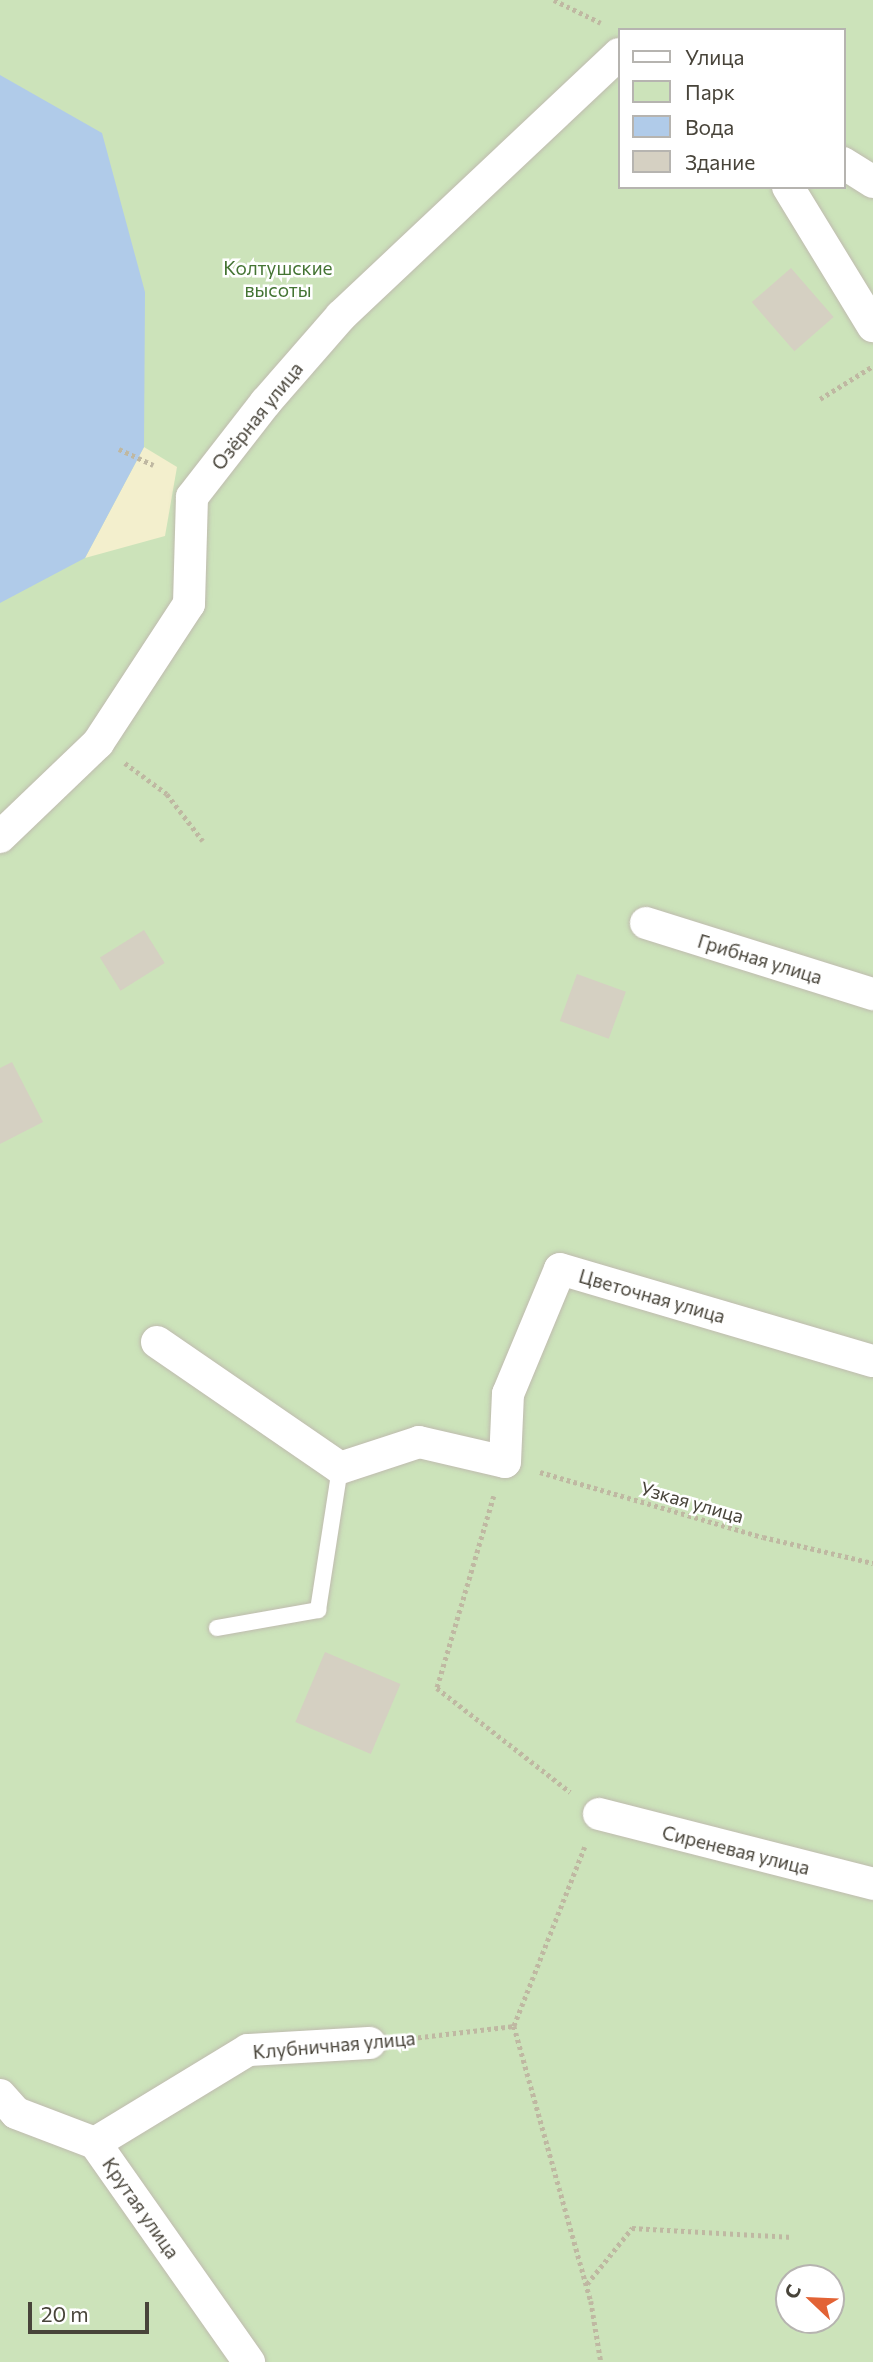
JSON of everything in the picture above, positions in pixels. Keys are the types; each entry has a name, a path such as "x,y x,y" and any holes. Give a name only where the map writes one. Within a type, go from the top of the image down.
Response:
{"street":[{"name":"Озёрная улица","path":"0,837 98,743 189,604 192,498 266,402 341,316 615,41"},
{"path":"845,164 873,182"},
{"path":"789,189 873,326"},
{"name":"Грибная улица","path":"646,923 873,994"},
{"name":"Цветочная улица","path":"505,1462 508,1394 560,1269 873,1361"},
{"path":"157,1342 340,1468 419,1442 505,1462"},
{"name":"Сиреневая улица","path":"598,1814 873,1884"},
{"name":"Клубничная улица","path":"95,2143 248,2050 370,2043"},
{"name":"Крутая улица","path":"0,2095 16,2113 95,2143 249,2362"}],"lane":[{"path":"217,1628 318,1610 340,1468"}],"path":[{"path":"554,0 615,41"},
{"path":"820,399 873,366"},
{"path":"120,449 154,465"},
{"path":"98,743 167,794 203,841"},
{"path":"505,1462 437,1688 598,1814 514,2026 586,2284 600,2362"},
{"name":"Узкая улица","path":"505,1462 763,1537 873,1563"},
{"name":"Клубничная улица","path":"370,2043 514,2026"},
{"path":"586,2284 632,2228 793,2237"}],"green space":[{"name":"Колтушские высоты","path":"0,0 873,0 873,2362 0,2362"}],"sand":[{"path":"144,447 177,467 165,536 85,558"}],"water":[{"path":"0,75 102,133 145,292 144,447 85,558 0,603"}],"building":[{"path":"791,268 834,317 794,351 752,302"},
{"path":"144,930 165,963 121,991 100,958"},
{"path":"577,974 626,992 609,1039 560,1021"},
{"path":"12,1062 43,1122 0,1144 0,1068"},
{"path":"325,1652 400,1684 371,1754 295,1722"}]}
